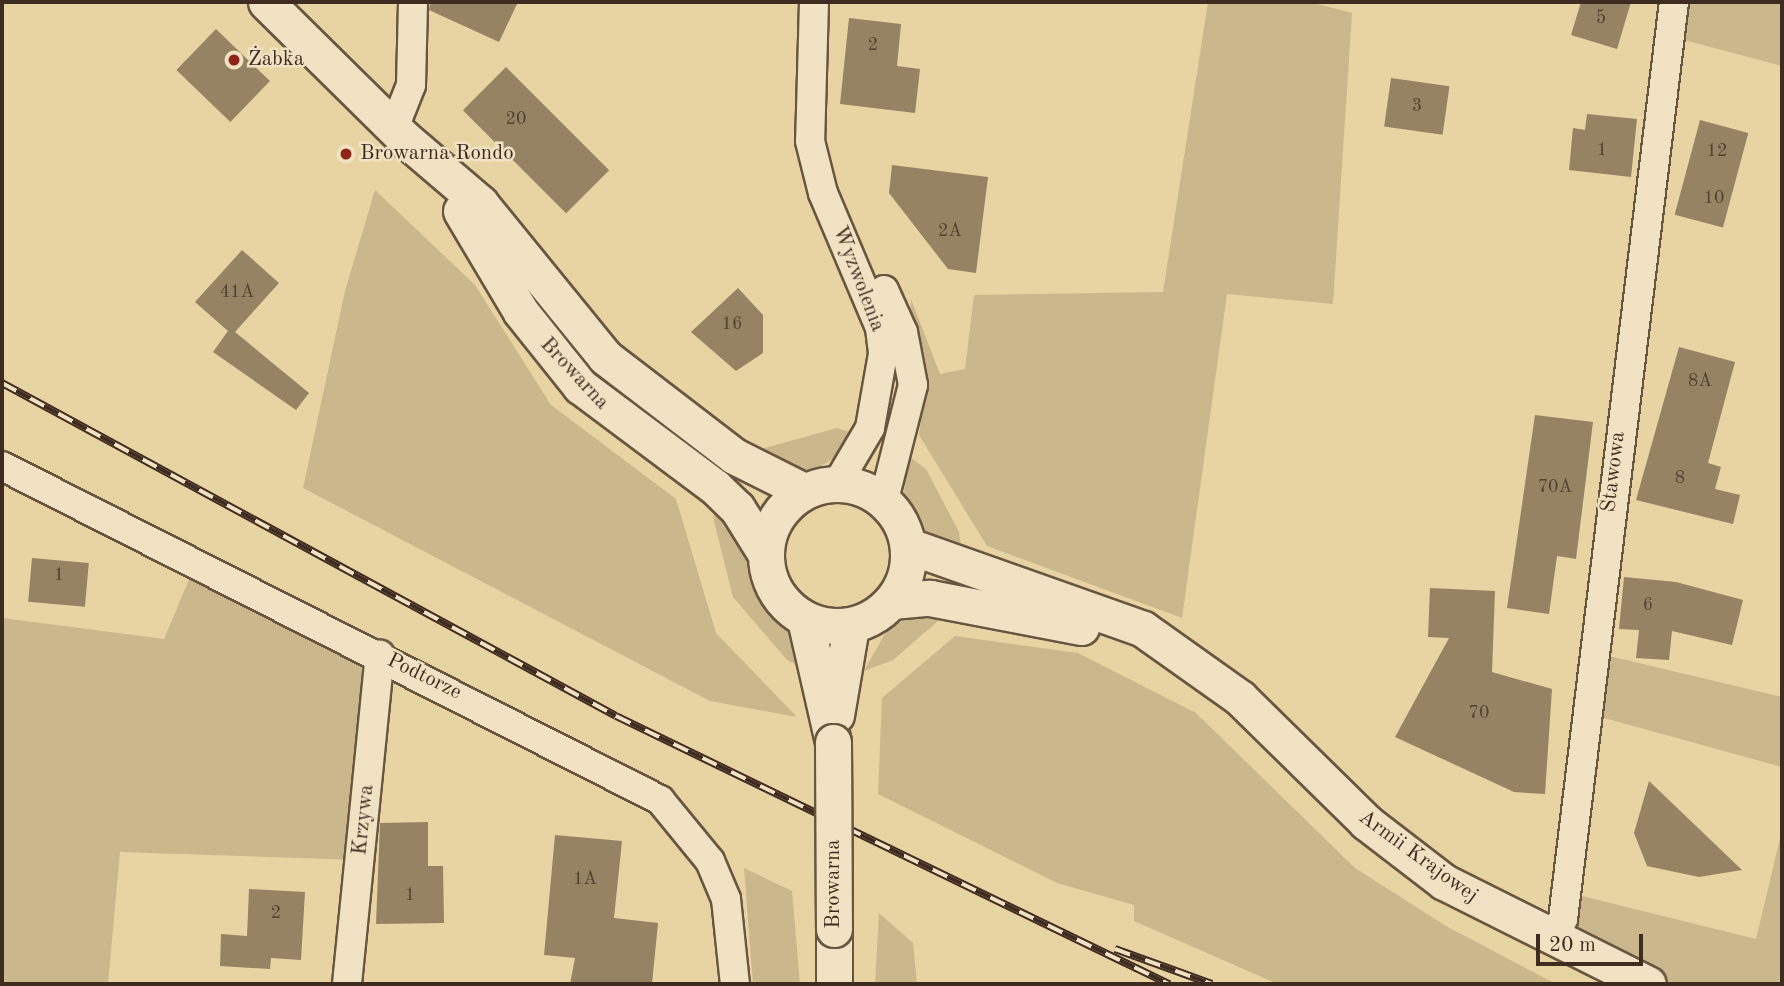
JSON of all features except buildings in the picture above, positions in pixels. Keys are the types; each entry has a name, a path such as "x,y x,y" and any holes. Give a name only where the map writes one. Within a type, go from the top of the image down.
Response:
{"street":[{"name":"Browarna","path":"266,2 394,128 480,203 614,365 734,456 804,491"},
{"path":"394,128 411,85 413,2"},
{"name":"Wyzwolenia","path":"814,2 810,141 823,193 880,328 883,354 870,428 837,484"},
{"name":"Stawowa","path":"1553,940 1563,919 1674,2"},
{"name":"Browarna","path":"424,156 521,312 580,386 715,487 737,508 765,553"},
{"name":"Wyzwolenia","path":"823,193 876,274 911,360 908,415 884,500"},
{"name":"Podtorze","path":"2,466 380,655 660,800 690,830 716,874 726,899 735,984"},
{"path":"837,484 861,487 884,500 909,546 907,572 892,601 851,626 805,619 776,592 765,553 777,517 804,491 837,484"},
{"name":"Armii Krajowej","path":"909,546 1143,629 1240,698 1366,822 1444,881 1553,940 1648,984"},
{"name":"Armii Krajowej","path":"892,601 930,598 1041,618 1185,659"},
{"name":"Browarna","path":"805,619 833,742"},
{"name":"Browarna","path":"834,984 833,742 851,626"},
{"name":"Krzywa","path":"347,984 380,655"}],"shaded area":[{"path":"1208,2 1310,2 1352,13 1333,304 1227,294 1182,618 987,546 919,435 926,380 910,325 911,299 940,374 965,369 974,295 1163,292"},
{"path":"1674,2 1782,2 1782,66 1669,36"},
{"path":"375,190 475,285 551,405 676,499 716,633 797,717 710,701 303,488 345,291"},
{"path":"837,428 856,434 840,455 814,470 796,472 754,451"},
{"path":"907,455 926,469 959,532 962,553 930,540 916,524 904,493"},
{"path":"717,503 744,546 754,590 796,642 804,668 787,660 733,597 713,517"},
{"path":"196,563 380,655 360,860 120,852 108,984 2,984 2,618 164,639"},
{"path":"945,615 893,660 864,671 887,630 912,616"},
{"path":"955,636 1078,653 1196,713 1355,868 1446,926 1556,984 1278,984 1134,921 1134,905 1057,883 878,794 882,698"},
{"path":"1605,655 1782,697 1782,767 1597,716"},
{"path":"1782,830 1782,984 1648,984 1553,940 1574,894 1756,939"},
{"path":"744,868 792,891 800,984 753,984"},
{"path":"879,913 913,943 917,984 875,984"}],"railway":[{"path":"2,383 616,716 1169,984"},
{"path":"1115,949 1212,984"}],"place":[{"name":"Żabka","path":"234,60"},
{"name":"Browarna Rondo","path":"346,154"}]}
